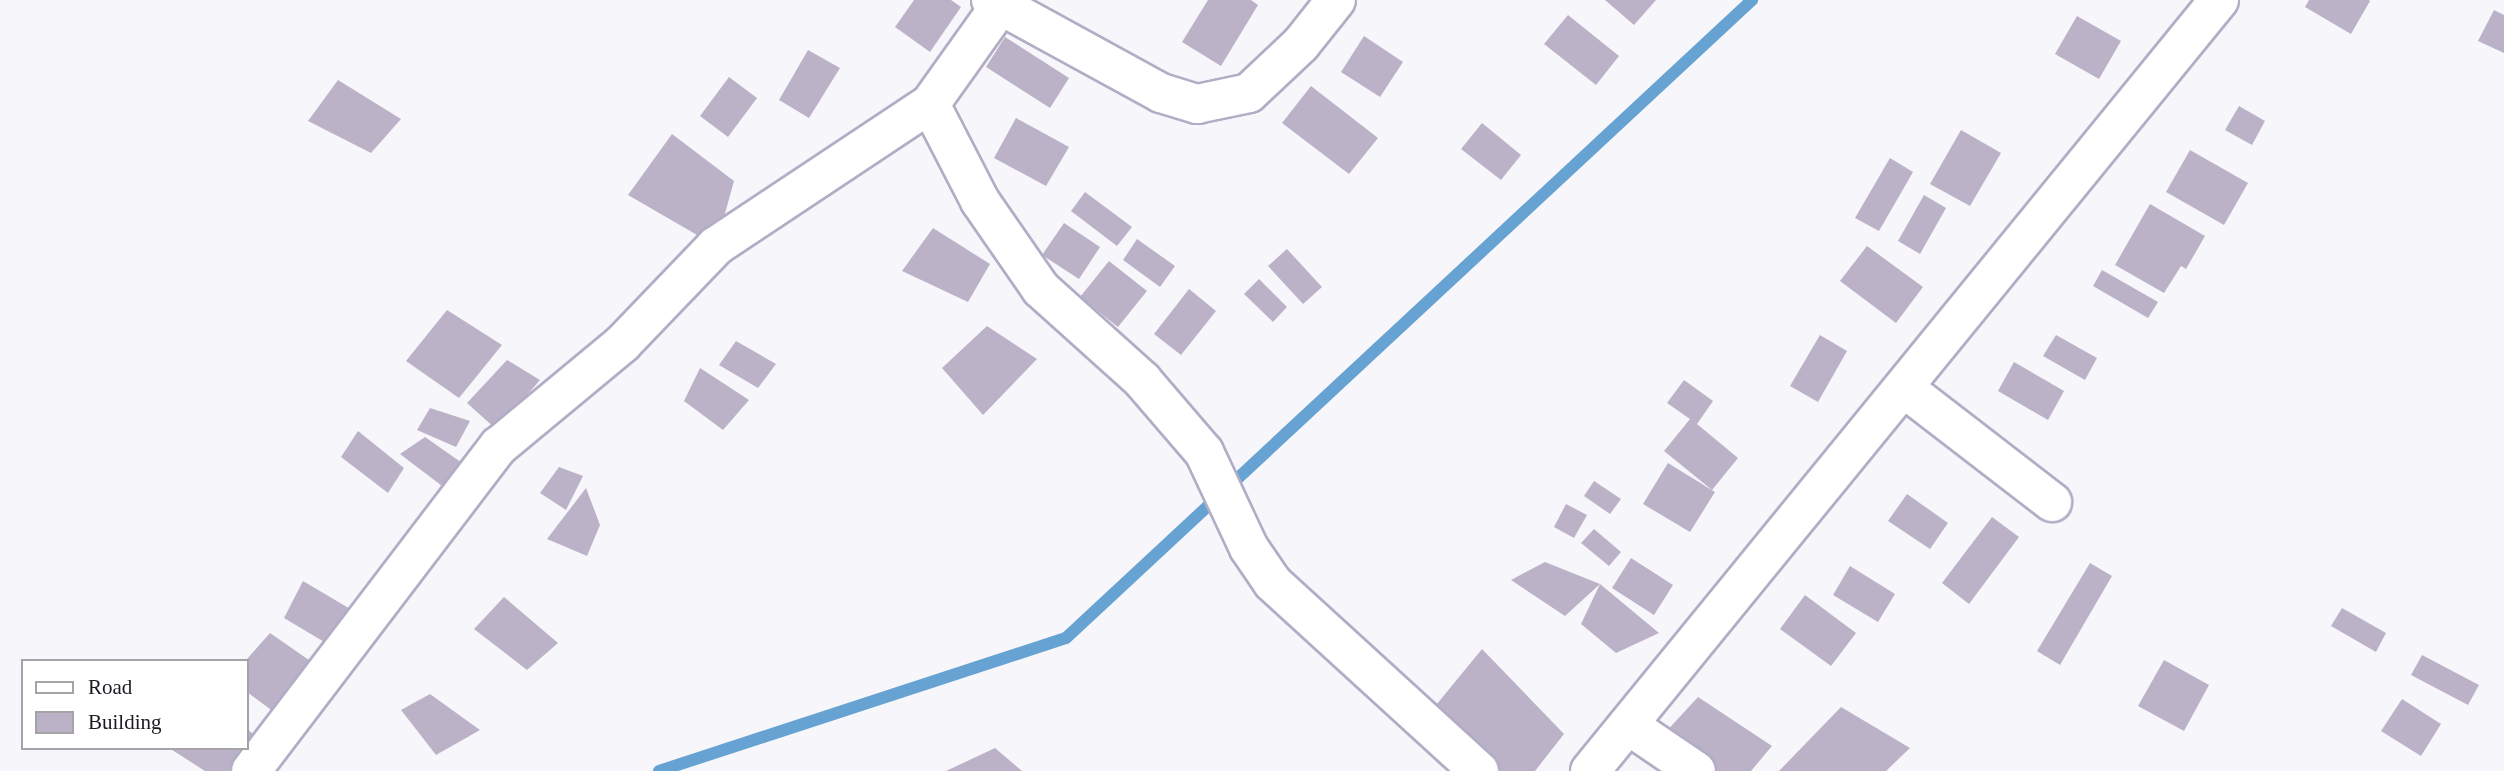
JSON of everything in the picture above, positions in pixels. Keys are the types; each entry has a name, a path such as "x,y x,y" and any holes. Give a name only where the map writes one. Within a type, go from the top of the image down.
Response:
{"street":[{"path":"251,771 499,446 623,343 716,246 930,104 995,3 1161,93 1197,104 1249,93 1301,44 1336,0"},
{"path":"1590,771 2219,0"},
{"path":"930,104 980,201 1041,289 1142,380 1204,452 1249,548 1273,583 1301,612 1479,771"},
{"path":"1905,388 2052,502"},
{"path":"1628,725 1696,771"}],"building":[{"path":"914,0 951,0 961,7 930,52 895,27"},
{"path":"1208,0 1251,0 1258,5 1221,66 1182,42"},
{"path":"1605,0 1656,0 1634,25"},
{"path":"2309,0 2370,1 2351,34 2305,7"},
{"path":"2494,10 2504,15 2504,53 2478,41"},
{"path":"1568,15 1619,56 1596,85 1544,44"},
{"path":"2077,16 2121,41 2099,79 2055,54"},
{"path":"1364,36 1403,62 1380,97 1341,72"},
{"path":"1005,37 1069,78 1050,108 986,67"},
{"path":"808,50 840,68 809,118 779,100"},
{"path":"729,77 757,98 728,137 700,116"},
{"path":"338,80 401,119 371,153 308,121"},
{"path":"1311,86 1378,138 1349,174 1282,123"},
{"path":"2239,106 2265,121 2252,145 2225,130"},
{"path":"1016,118 1069,147 1046,186 994,158"},
{"path":"1482,123 1521,155 1501,180 1461,149"},
{"path":"1961,130 2001,153 1970,206 1930,184"},
{"path":"672,134 734,181 716,246 628,195"},
{"path":"2190,150 2248,183 2224,225 2166,192"},
{"path":"1890,158 1913,172 1879,231 1855,218"},
{"path":"1085,192 1132,227 1117,246 1071,211"},
{"path":"1924,195 1946,208 1920,254 1898,241"},
{"path":"2150,204 2205,236 2186,269 2181,266 2164,293 2115,265"},
{"path":"1064,223 1100,247 1079,279 1042,255"},
{"path":"933,228 990,264 968,302 902,271"},
{"path":"1137,239 1175,266 1160,287 1123,260"},
{"path":"1867,246 1923,287 1896,323 1840,281"},
{"path":"1287,249 1322,287 1303,304 1268,266"},
{"path":"1109,261 1147,291 1118,327 1080,297"},
{"path":"2102,270 2158,302 2148,318 2093,286"},
{"path":"1259,279 1287,307 1273,322 1244,294"},
{"path":"1189,289 1216,311 1181,355 1154,334"},
{"path":"447,310 502,345 459,398 406,361"},
{"path":"987,326 1037,359 983,415 942,368"},
{"path":"1820,335 1847,351 1818,402 1790,386"},
{"path":"2056,335 2097,358 2085,380 2043,356"},
{"path":"736,341 776,364 758,388 719,365"},
{"path":"507,360 540,380 497,430 467,403"},
{"path":"2014,362 2064,391 2048,420 1998,391"},
{"path":"700,368 749,400 723,430 684,401"},
{"path":"1684,380 1713,401 1697,424 1738,458 1712,490 1664,451 1690,419 1667,403"},
{"path":"430,408 470,421 456,447 417,430"},
{"path":"358,431 404,468 388,493 341,457"},
{"path":"425,437 465,465 446,489 400,454"},
{"path":"1668,463 1715,492 1690,532 1643,504"},
{"path":"559,467 583,476 566,510 540,493"},
{"path":"1594,481 1621,499 1610,514 1584,496"},
{"path":"586,488 600,525 587,556 547,539"},
{"path":"1907,494 1948,523 1930,549 1888,521"},
{"path":"1566,504 1587,515 1574,538 1554,527"},
{"path":"1992,517 2019,537 1969,604 1942,583"},
{"path":"1594,529 1621,552 1609,566 1581,543"},
{"path":"1631,558 1673,585 1654,615 1612,588"},
{"path":"1545,562 1600,584 1565,616 1511,580"},
{"path":"2090,563 2112,576 2060,665 2037,651"},
{"path":"1850,566 1895,594 1878,622 1833,595"},
{"path":"303,581 357,613 331,646 284,618"},
{"path":"1600,584 1659,633 1616,653 1581,624"},
{"path":"1805,595 1856,633 1831,666 1780,629"},
{"path":"504,597 558,643 527,670 474,629"},
{"path":"2342,608 2386,633 2376,652 2331,626"},
{"path":"270,633 319,667 282,718 248,693 247,659"},
{"path":"1482,649 1564,734 1535,771 1501,771 1423,721"},
{"path":"2422,655 2479,685 2468,705 2411,675"},
{"path":"2164,660 2209,685 2184,731 2138,706"},
{"path":"430,694 480,730 436,755 401,710"},
{"path":"1698,697 1772,746 1751,771 1707,771 1663,735"},
{"path":"2402,699 2441,724 2421,756 2381,731"},
{"path":"1841,707 1910,748 1886,771 1779,771"},
{"path":"248,730 257,737 248,748"},
{"path":"995,748 1022,771 946,771"},
{"path":"172,750 247,750 230,771 205,771"}],"waterway":[{"path":"659,771 1066,638 1752,0"}]}
